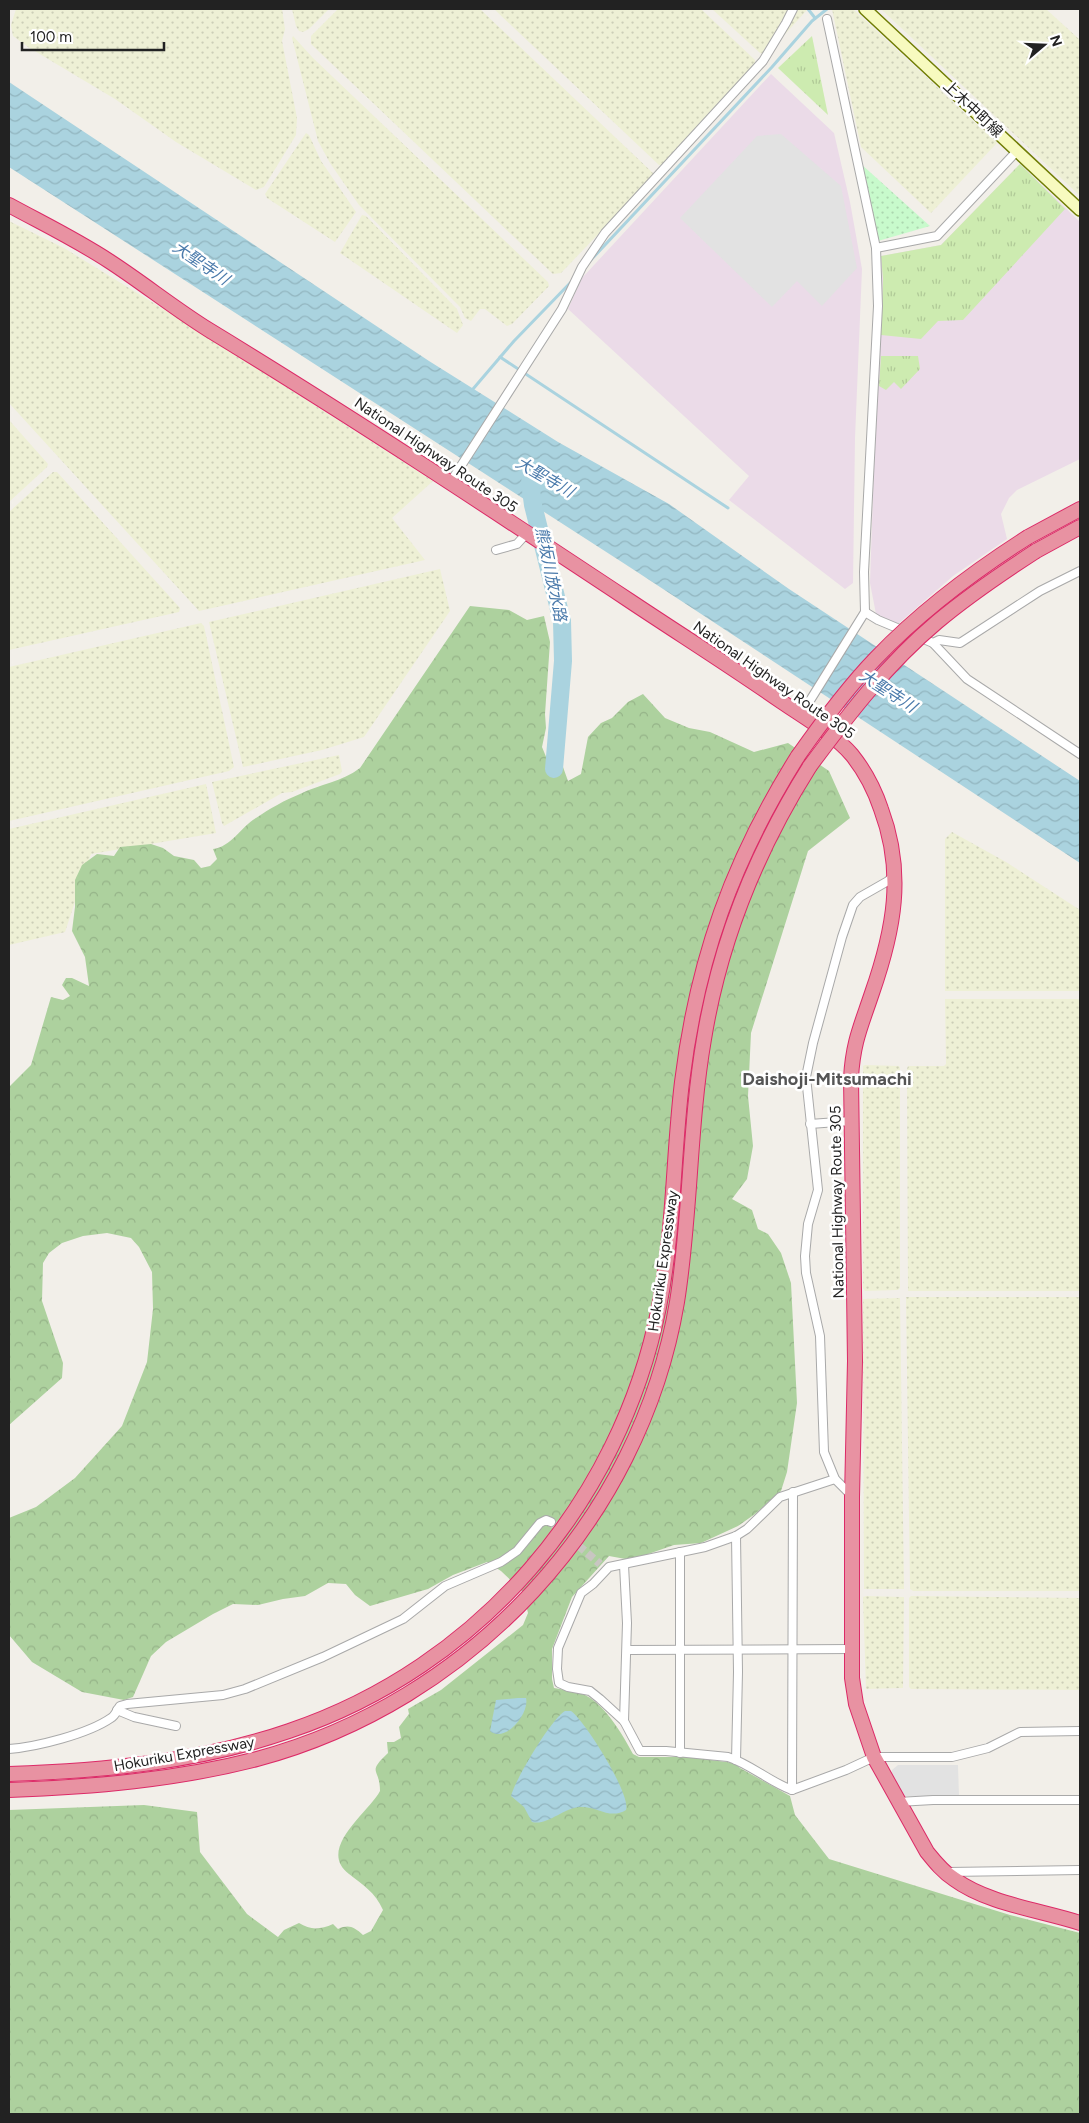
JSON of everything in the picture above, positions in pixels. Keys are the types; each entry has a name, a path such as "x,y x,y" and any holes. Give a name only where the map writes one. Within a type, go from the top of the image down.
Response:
{"highway":[{"name":"National Highway Route 305","path":"9,205 106,260 207,328 340,411 529,536 804,711 852,755 882,812 891,842 895,874 893,919 890,938 854,1048 851,1078 855,1362 852,1497 853,1692 874,1758 927,1852 945,1872 966,1887 983,1895 1080,1923"},
{"name":"Hokuriku Expressway","path":"9,1774 94,1770 176,1759 253,1742 326,1717 394,1683 450,1646 505,1598 554,1542 573,1515 608,1456 640,1378 660,1305 688,1040 706,953 735,871 752,834 798,756 850,688 899,635 958,584 1028,537 1080,509"},
{"name":"Hokuriku Expressway","path":"9,1790 101,1785 200,1771 258,1758 334,1731 400,1699 460,1659 518,1609 567,1553 605,1497 622,1466 637,1434 668,1348 683,1259 698,1082 711,999 736,915 750,877 775,825 810,766 860,700 907,650 935,623 966,599 1036,551 1080,527"}],"main road":[{"name":"上木中町線","path":"865,9 1080,210"}],"street":[{"path":"450,483 562,309 582,267 605,233 763,61 793,9"},
{"path":"804,711 865,612 864,572 878,306 876,248 826,20"},
{"path":"876,248 937,236 1017,151"},
{"path":"496,550 516,544 529,536"},
{"path":"933,644 939,640 960,643 1040,591 1080,571"},
{"path":"865,612 878,620 933,644 967,679 1080,754"},
{"path":"852,1497 835,1479 824,1452 820,1336 806,1265 808,1224 818,1190 806,1077 813,1043 842,936 853,905 860,897 888,881 895,874"},
{"path":"810,1124 852,1121"},
{"path":"835,1479 780,1497 736,1536 705,1547 614,1566 605,1571 581,1593 558,1648 557,1676 559,1683 568,1687 590,1691 624,1721 640,1751 680,1753 736,1760 769,1780 792,1790 874,1758 952,1757 988,1748 1020,1732 1080,1731"},
{"path":"792,1790 793,1492"},
{"path":"9,1749 27,1748 98,1725 113,1718 120,1706 222,1695 245,1689 323,1657 403,1619 445,1586 501,1562 521,1547 540,1523 546,1520 551,1522"},
{"path":"736,1536 736,1760"},
{"path":"680,1552 680,1753"},
{"path":"600,1564 605,1571"},
{"path":"624,1565 627,1650 624,1721"},
{"path":"627,1650 680,1648 852,1649"},
{"path":"118,1710 134,1718 176,1726"},
{"path":"898,1802 933,1800 1080,1800"},
{"path":"945,1872 1080,1870"}],"shaded area":[{"path":"771,74 834,133 850,202 862,269 855,438 853,583 845,589 729,500 749,476 568,309 582,278"},
{"path":"781,134 841,186 857,268 822,306 797,281 772,307 680,218 757,136"},
{"path":"1020,164 1080,222 1080,459 1017,490 1009,498 1001,514 1007,539 953,576 898,624 876,614 870,583 881,256 941,245"},
{"path":"898,1765 958,1765 959,1796 903,1796 892,1774 892,1770"}],"green space":[{"path":"16,9 282,9 285,29 282,41 297,118 296,135 264,187 256,190 176,142 115,99 13,36 11,25"},
{"path":"292,9 329,9 309,29 303,32 299,31 296,26"},
{"path":"338,9 480,9 655,175 561,273 553,274 311,44 311,36"},
{"path":"494,9 701,9 755,60 755,65 662,165 659,165"},
{"path":"712,9 807,10 766,55 760,53"},
{"path":"832,9 853,9 997,143 931,213 861,147"},
{"path":"881,9 1046,9 1080,40 1080,196"},
{"path":"293,36 313,58 548,282 549,286 512,324 507,326 485,309 480,309 471,321 465,318 460,307 359,205 330,163 318,141"},
{"path":"812,36 828,115 778,68"},
{"path":"306,133 309,135 321,161 356,212 335,242 267,198 265,194"},
{"path":"861,164 930,226 878,241"},
{"path":"1020,164 1065,209 963,320 938,321 921,339 881,335 883,279 881,256 941,245"},
{"path":"362,215 366,216 457,309 463,325 457,333 340,253"},
{"path":"9,221 64,248 194,328 433,481 392,518 425,560 199,611 9,403"},
{"path":"881,356 918,356 920,369 901,389 894,382 886,390 879,386"},
{"path":"9,420 48,464 9,502"},
{"path":"53,472 57,472 180,608 179,612 9,650 9,512"},
{"path":"440,569 450,611 364,737 322,750 243,767 209,622"},
{"path":"470,606 509,610 527,620 544,616 550,642 545,714 546,728 542,747 549,764 563,767 568,781 581,774 588,737 601,723 612,718 628,702 643,694 665,718 689,728 710,732 754,752 788,743 829,771 850,818 808,851 751,1033 748,1096 753,1146 747,1179 732,1199 752,1210 758,1229 768,1234 781,1253 791,1283 797,1403 787,1472 781,1491 738,1526 701,1543 674,1545 631,1560 609,1556 572,1597 552,1649 552,1679 554,1688 572,1691 590,1698 605,1711 633,1754 639,1757 688,1757 734,1763 790,1796 795,1815 829,1859 1010,1915 1080,1933 1080,2114 9,2114 9,1810 144,1805 197,1812 200,1852 247,1914 278,1937 284,1930 299,1923 315,1928 333,1924 338,1929 351,1927 363,1935 371,1931 383,1910 364,1885 349,1874 340,1864 338,1853 341,1842 348,1831 380,1791 376,1768 377,1764 388,1753 387,1742 394,1742 401,1738 399,1727 409,1714 408,1709 441,1690 523,1625 528,1613 523,1592 501,1571 487,1562 453,1575 428,1589 370,1606 355,1595 346,1584 328,1583 305,1596 258,1605 233,1604 213,1614 166,1642 151,1656 133,1697 124,1700 82,1692 32,1662 9,1635 9,1518 36,1507 75,1478 122,1426 147,1362 153,1309 152,1272 139,1247 131,1238 107,1233 83,1236 62,1243 49,1253 43,1263 42,1301 63,1363 62,1378 9,1425 9,1087 31,1065 51,997 63,1000 70,996 62,985 66,978 72,978 89,986 85,957 72,931 75,907 75,880 82,865 97,854 114,856 120,847 151,844 163,848 174,856 194,860 201,868 210,866 217,859 213,849 231,841 261,815 289,799 353,773 360,768"},
{"path":"201,623 204,626 234,767 229,771 9,821 9,667"},
{"path":"339,755 342,771 340,774 292,792 282,793 224,826 222,823 212,782"},
{"path":"206,784 216,833 91,854 65,932 9,945 9,829"},
{"path":"952,832 1006,862 1080,910 1080,991 945,991 945,839"},
{"path":"945,999 1080,999 1080,1291 908,1291 907,1069 908,1066 944,1066 946,1064"},
{"path":"863,1066 899,1066 900,1068 900,1288 898,1290 865,1291 863,1288"},
{"path":"906,1297 1080,1297 1080,1591 913,1591 910,1589"},
{"path":"900,1298 904,1589 864,1589 863,1299"},
{"path":"911,1596 1080,1598 1080,1690 911,1689 909,1687 909,1598"},
{"path":"863,1597 904,1597 903,1688 866,1689"}],"water":[{"name":"大聖寺川","path":"9,82 429,361 558,442 669,504 789,589 1080,781 1080,863 628,566 9,167"},
{"path":"526,1698 526,1704 515,1725 503,1733 496,1734 490,1731 496,1700"},
{"path":"565,1711 571,1711 578,1717 606,1758 626,1802 626,1810 614,1814 580,1807 567,1810 538,1823 532,1822 524,1807 511,1796 534,1750 551,1725"}],"waterway":[{"path":"808,9 815,18"},
{"path":"588,263 772,67 812,21 827,9"},
{"path":"473,389 514,341 574,279"},
{"path":"500,357 728,508"},
{"name":"熊坂川放水路","path":"530,482 533,505 562,621 563,661 554,769"}],"tunnel":[{"path":"551,1522 600,1564"}],"district":[{"name":"Daishoji-Mitsumachi","path":"827,1079"}]}
